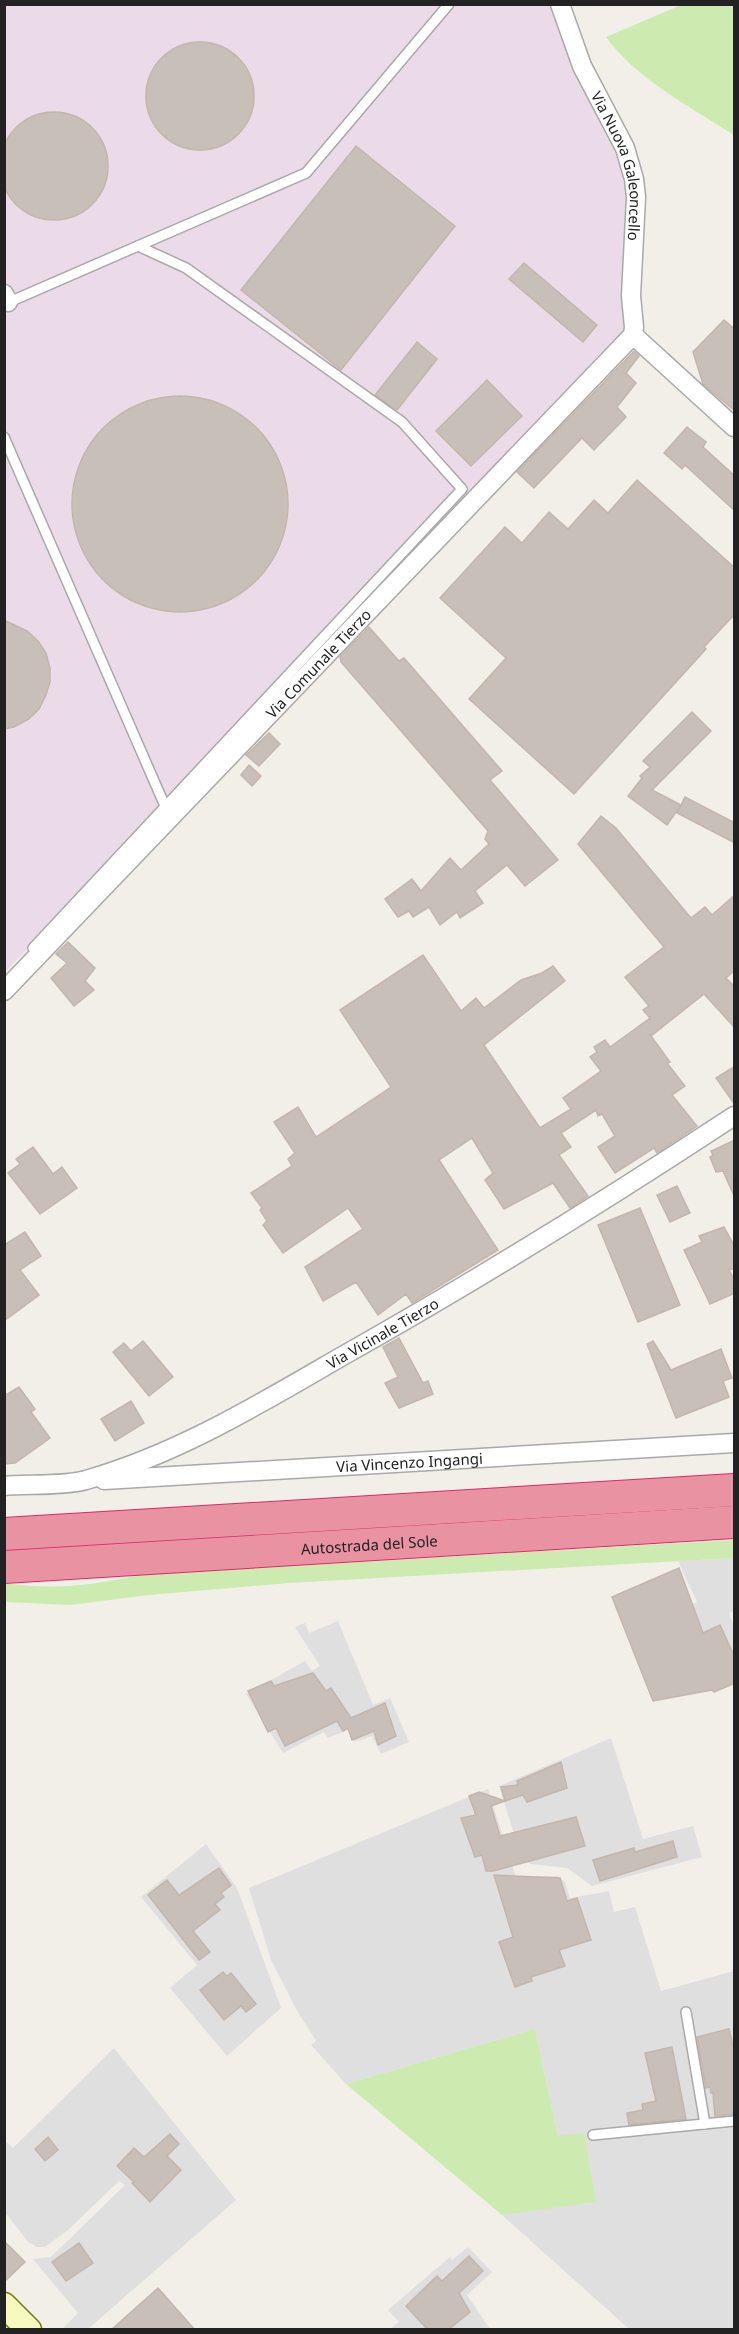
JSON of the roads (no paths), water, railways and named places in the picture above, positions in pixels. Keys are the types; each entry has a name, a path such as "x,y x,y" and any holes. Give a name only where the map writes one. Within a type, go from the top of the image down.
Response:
{"highway":[{"name":"Autostrada del Sole","path":"4,1534 735,1490"},
{"name":"Autostrada del Sole","path":"4,1567 735,1522"}],"street":[{"name":"Via Nuova Galeoncello","path":"560,4 582,66 625,148 634,179 635,230 631,296 633,335"},
{"path":"633,335 735,427"},
{"name":"Via Comunale Tierzo","path":"4,991 633,335"},
{"name":"Via Vicinale Tierzo","path":"4,1486 84,1481 138,1462 211,1431 448,1297 735,1116"},
{"name":"Via Vincenzo Ingangi","path":"84,1481 735,1443"},
{"path":"4,2305 29,2330"}],"lane":[{"path":"6,300 306,173 449,4"},
{"path":"4,979 462,489 402,422 186,268 138,246"},
{"path":"4,437 165,806"},
{"path":"686,2012 705,2124"},
{"path":"593,2136 735,2121"}]}
